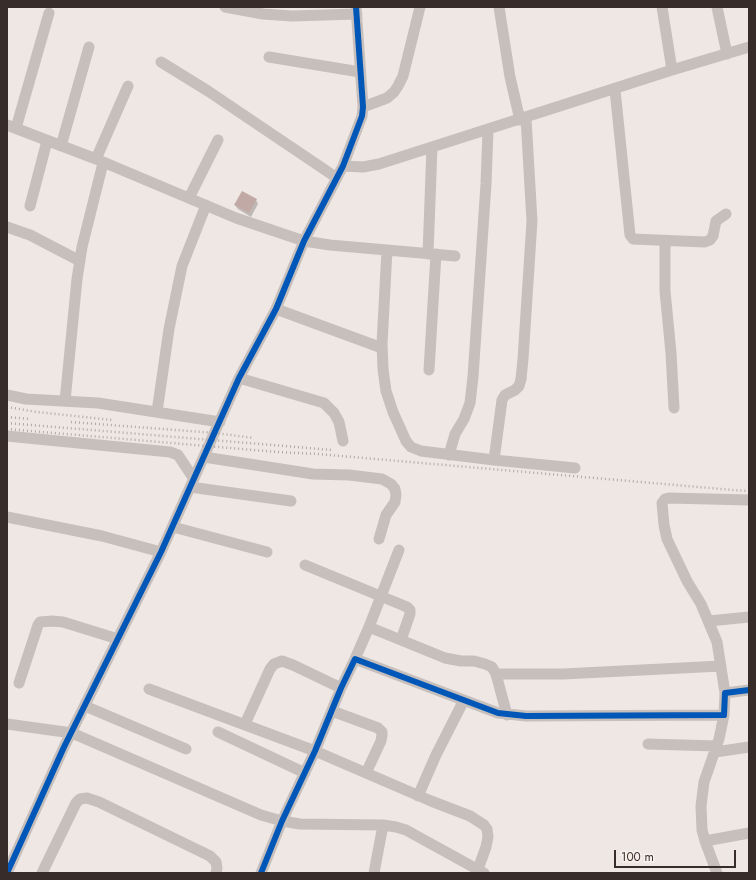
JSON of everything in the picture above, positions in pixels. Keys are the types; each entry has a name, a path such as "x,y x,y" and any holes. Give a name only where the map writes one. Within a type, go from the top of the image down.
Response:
{"street":[{"path":"7,873 11,853 72,733 173,527 238,378 276,308 304,241 343,166 362,116 363,107 356,10 292,16 262,14 226,7"},
{"path":"363,107 387,98 398,86 403,76 420,7"},
{"path":"494,460 502,400 505,395 519,386 521,379 532,221 523,119 510,77 499,7"},
{"path":"662,7 672,70"},
{"path":"717,7 727,54"},
{"path":"49,13 11,127 100,161 236,218 304,241 330,245 456,256"},
{"path":"61,146 90,47"},
{"path":"343,166 363,167 379,164 615,90 672,70 749,48"},
{"path":"269,57 360,72"},
{"path":"161,62 208,91 337,178"},
{"path":"65,401 70,337 80,261 100,161 128,86"},
{"path":"615,90 630,235 633,239 705,242 710,240 716,221 726,214"},
{"path":"450,455 455,434 464,419 470,402 473,378 486,184 488,130"},
{"path":"189,198 218,140"},
{"path":"30,206 47,141"},
{"path":"429,370 432,254 432,147"},
{"path":"157,412 169,330 182,266 206,205"},
{"path":"7,227 30,235 80,261"},
{"path":"665,241 665,291 671,353 674,408"},
{"path":"387,250 382,348 383,369 386,391 393,412 406,441 411,447 450,455 575,468"},
{"path":"276,308 382,348"},
{"path":"238,378 324,403 336,417 343,442"},
{"path":"7,395 26,399 98,404 220,422"},
{"path":"7,436 170,452 178,455 192,483"},
{"path":"204,457 313,474 349,475 382,479 391,484 395,489 396,495 395,502 386,515 379,539"},
{"path":"192,483 291,501"},
{"path":"718,873 702,830 701,806 704,782 722,729 724,715 724,694 721,666 717,642 709,621 687,582 667,539 662,503 665,499 669,498 749,500"},
{"path":"7,517 102,536 161,552"},
{"path":"173,527 267,552"},
{"path":"261,873 282,821 315,751 341,688 355,659 399,550"},
{"path":"305,565 407,607 410,610 410,614 401,640"},
{"path":"709,621 749,617"},
{"path":"19,683 40,622 63,622 118,639"},
{"path":"369,626 445,658 485,664 492,667 496,674 507,715"},
{"path":"355,659 498,713 507,715 724,715"},
{"path":"245,724 270,669 274,664 282,661 294,665 341,688"},
{"path":"496,674 564,674 721,666"},
{"path":"7,724 72,733 261,815 282,821 300,824 383,824 406,830 481,871 488,837 487,829 484,825 470,816 418,796 315,751 149,689"},
{"path":"724,694 749,690"},
{"path":"418,796 436,755 464,700"},
{"path":"85,706 186,749"},
{"path":"332,711 378,728 382,732 381,741 366,773"},
{"path":"218,732 305,773"},
{"path":"648,744 716,749 749,747"},
{"path":"42,873 76,803 80,799 87,798 99,802 210,856 216,862 216,873"},
{"path":"374,873 383,824"},
{"path":"705,841 749,832"}],"building":[{"path":"242,191 257,199 249,213 234,205"}],"railway":[{"path":"7,407 37,412 112,420"},
{"path":"7,417 31,419"},
{"path":"71,422 215,433 254,438"},
{"path":"7,423 332,450"},
{"path":"7,429 749,491"}],"cycle path":[{"path":"7,873 64,747 161,552 239,378 276,309 304,241 343,166 362,116 363,107 356,7"},
{"path":"261,873 282,821 315,751 341,688 355,659 498,713 526,716 724,715 725,693 749,690"}]}
